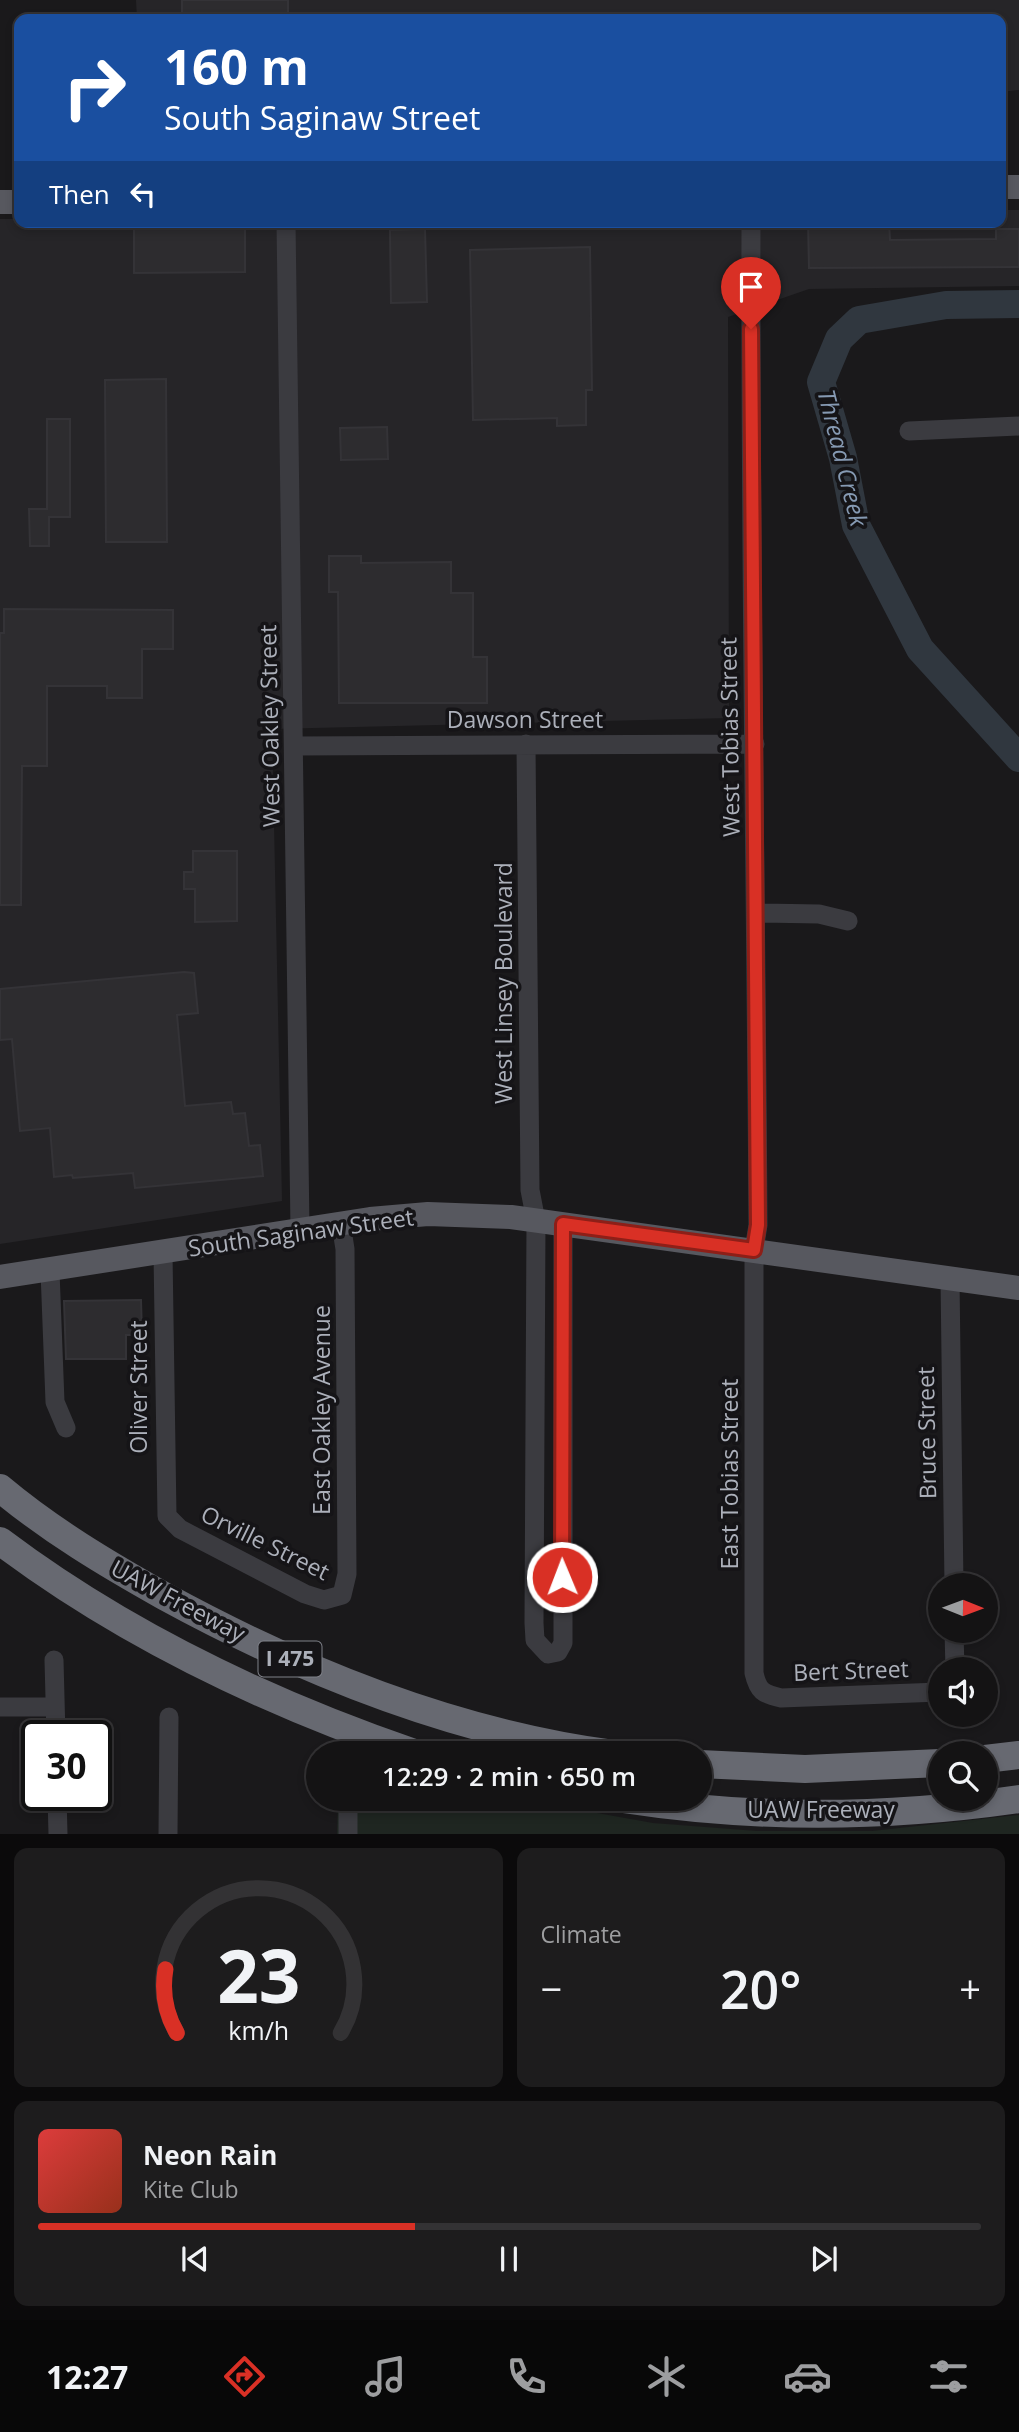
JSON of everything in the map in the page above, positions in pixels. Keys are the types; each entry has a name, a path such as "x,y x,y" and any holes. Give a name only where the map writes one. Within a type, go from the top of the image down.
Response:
{"highway":[{"name":"UAW Freeway","path":"0,1488 79,1546 122,1572 286,1657 363,1689 456,1719 541,1741"},
{"name":"UAW Freeway","path":"0,1541 70,1592 217,1673 295,1709 382,1741"},
{"path":"998,1757 1019,1755"},
{"name":"UAW Freeway","path":"712,1765 805,1769 928,1764"},
{"name":"UAW Freeway","path":"712,1809 806,1813 917,1810 1019,1799"}],"main road":[{"name":"South Saginaw Street","path":"0,1277 300,1229 439,1214 563,1224 1019,1288"}],"street":[{"name":"West Oakley Street","path":"286,228 300,1229"},
{"name":"West Tobias Street","path":"751,228 750,542 757,913 758,1225 754,1250"},
{"path":"909,431 1019,426"},
{"name":"West Linsey Boulevard","path":"526,744 530,1191 536,1221 535,1640 548,1654 558,1652 563,1643 561,1465"},
{"name":"Dawson Street","path":"295,746 755,744"},
{"path":"757,913 819,914 848,921"},
{"name":"East Oakley Avenue","path":"341,1224 345,1249 347,1560 346,1583 342,1595"},
{"path":"534,1465 561,1465 563,1224"},
{"name":"East Tobias Street","path":"754,1250 754,1673 757,1688 765,1695"},
{"name":"Oliver Street","path":"163,1253 165,1500 169,1520"},
{"path":"50,1271 55,1402 66,1428"},
{"name":"Bruce Street","path":"950,1279 954,1573"},
{"name":"Orville Street","path":"169,1520 180,1529 305,1594 324,1600 342,1595"},
{"path":"54,1660 55,1720"},
{"name":"Bert Street","path":"765,1695 781,1698 928,1692"},
{"path":"0,1707 55,1707"},
{"path":"168,1833 169,1717"},
{"path":"57,1811 58,1833"},
{"path":"348,1811 348,1833"}],"shaded area":[{"path":"136,0 1019,0 1019,90 1006,91 1006,14 137,14"},
{"path":"1006,210 1019,210 1019,286 809,289 728,317 729,718 272,729 282,1201 0,1244 0,219 14,219 14,228 1006,228"},
{"path":"338,1811 586,1811 653,1823 757,1831 872,1831 1019,1815 1019,1834 337,1834"}],"building":[{"path":"182,0 288,0 288,14 182,14"},
{"path":"134,228 245,228 245,272 134,273"},
{"path":"808,228 889,228 890,240 996,239 996,229 1019,229 1019,267 809,268"},
{"path":"425,229 427,302 391,303 390,230"},
{"path":"590,247 592,390 586,390 586,425 557,426 557,418 473,420 470,250"},
{"path":"166,379 167,542 106,542 105,380"},
{"path":"47,419 70,419 70,517 49,517 49,546 30,546 29,509 47,509"},
{"path":"387,427 388,459 341,460 340,428"},
{"path":"329,556 361,556 361,563 451,562 451,593 473,593 473,657 487,657 487,703 339,703 338,592 329,592"},
{"path":"4,609 173,610 173,649 142,649 142,698 107,698 107,686 47,686 47,766 22,766 21,905 0,905 0,633 4,633"},
{"path":"193,851 237,851 237,921 195,922 195,889 184,889 184,872 193,872"},
{"path":"194,973 198,1013 177,1015 185,1106 231,1102 233,1114 245,1113 249,1146 260,1145 263,1176 135,1188 133,1173 54,1177 50,1128 20,1131 12,1039 0,1040 0,989"},
{"path":"141,1300 142,1335 126,1335 126,1359 66,1359 64,1301"}],"waterway":[{"name":"Thread Creek","path":"1019,304 946,305 859,320 839,339 821,382 843,458 856,525 920,649 1019,758"}],"route":[{"path":"562,1577 563,1224 754,1250 758,1225 755,744 750,542 751,329"}]}
